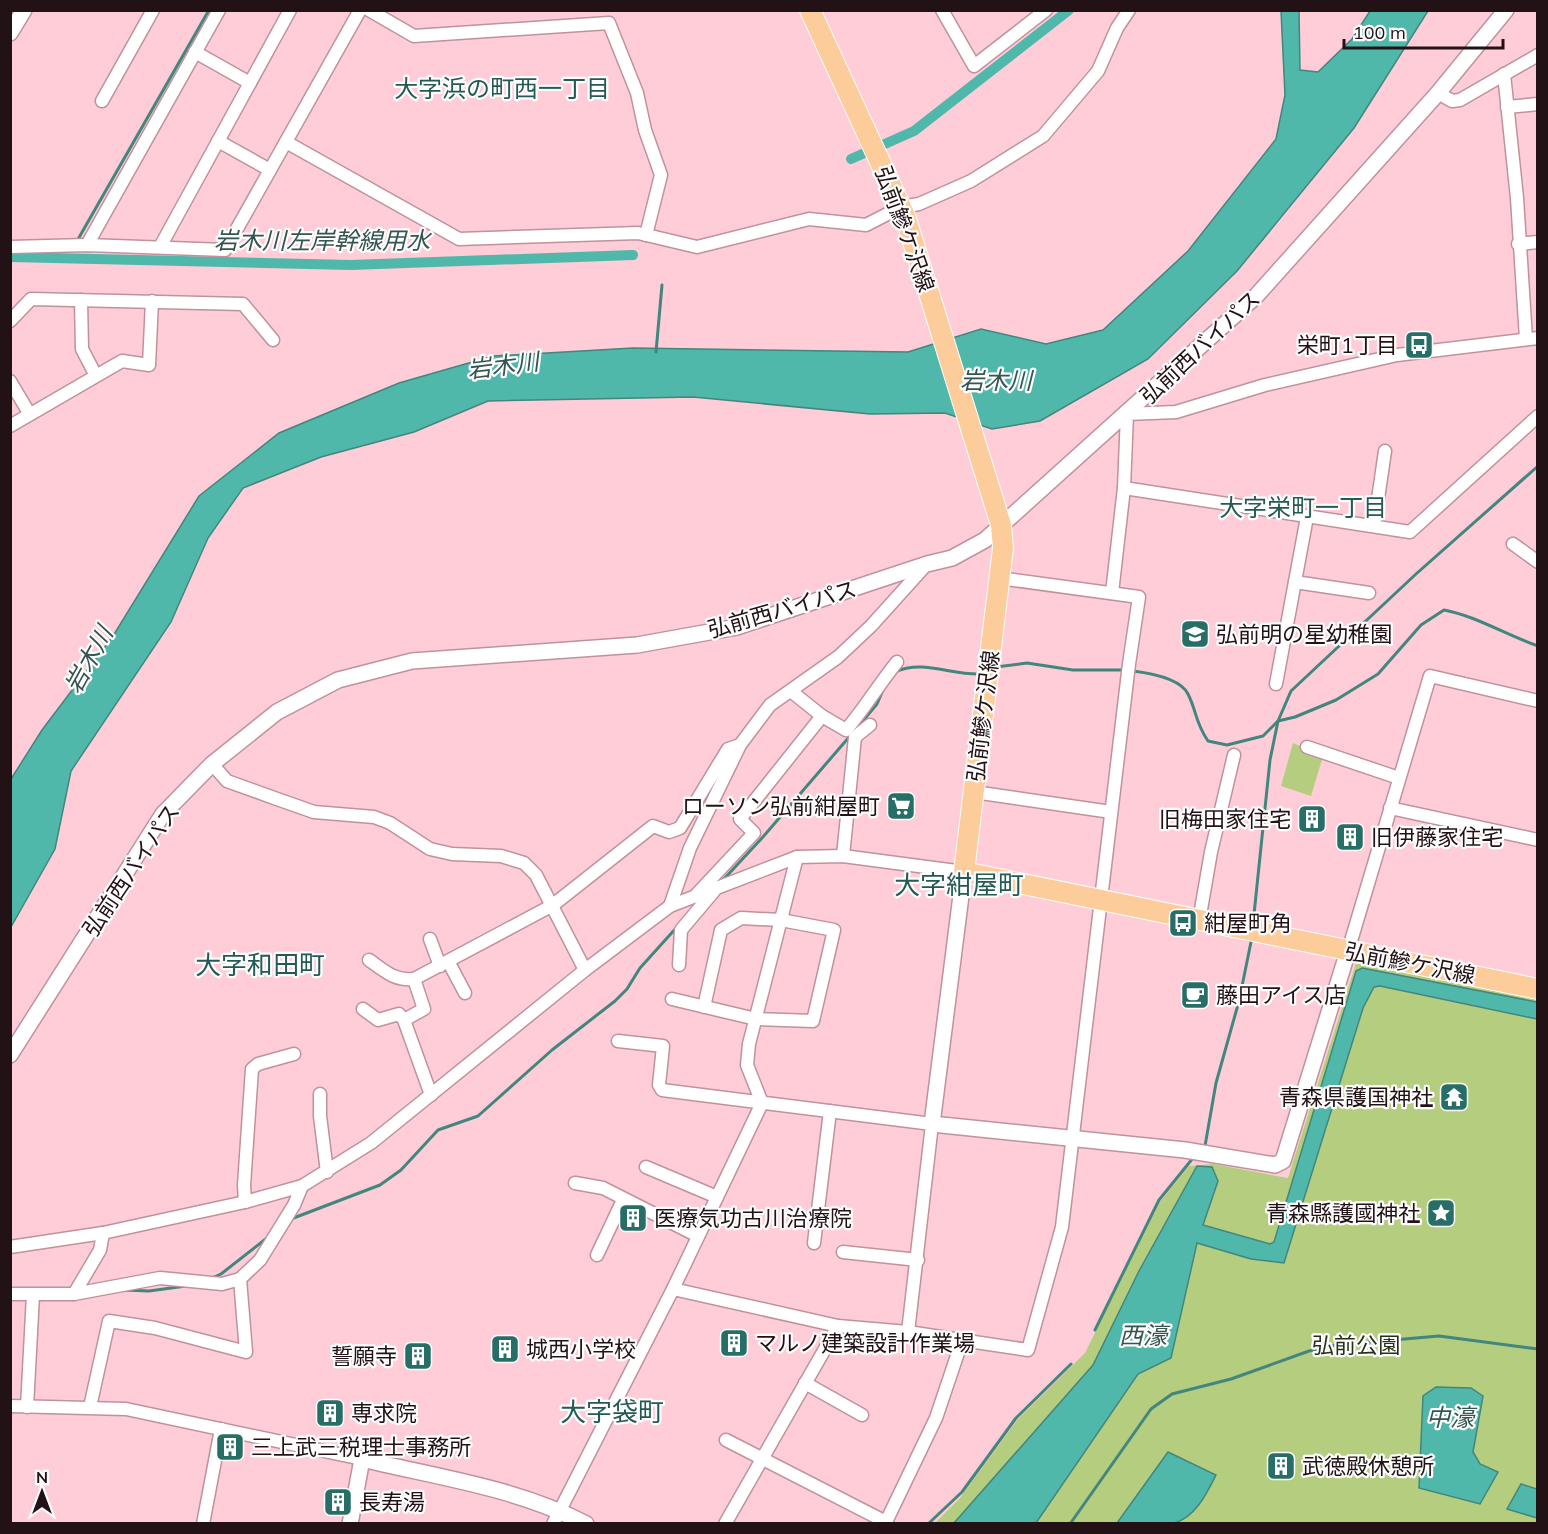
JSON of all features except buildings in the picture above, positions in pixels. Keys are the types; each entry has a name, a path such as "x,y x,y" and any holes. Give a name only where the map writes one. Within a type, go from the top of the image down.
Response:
{"main road":[{"name":"弘前鰺ケ沢線","path":"810,10 903,212 1001,525 1003,548 964,872 1538,988"}],"street":[{"path":"10,33 24,10"},
{"path":"87,245 219,10"},
{"path":"160,247 290,10"},
{"path":"10,247 87,245 225,250 360,10"},
{"path":"369,10 414,36 609,23 637,93 645,130 661,175 646,235"},
{"path":"942,10 974,66 1046,10"},
{"name":"弘前西バイパス","path":"10,1055 163,814 212,764 277,712 338,680 412,661 637,645 737,627 927,564 952,558 985,540 1257,295 1438,93 1506,10"},
{"path":"102,101 151,11"},
{"path":"286,142 459,239 638,233 697,247 809,219 866,225 903,212 971,181 1043,136 1098,71 1123,14"},
{"path":"195,52 250,83"},
{"path":"1438,93 1452,101 1460,100 1538,55"},
{"path":"1112,593 1124,488 1127,414 1176,412 1265,385 1396,355 1532,339 1518,244 1504,74"},
{"path":"1507,106 1538,104"},
{"path":"218,141 270,170"},
{"path":"1518,244 1538,242"},
{"path":"10,321 31,299 243,304 273,340"},
{"path":"81,300 82,349 94,374"},
{"path":"10,426 94,374 122,361 149,365 152,301"},
{"path":"10,381 29,413"},
{"path":"1124,488 1410,532 1538,416"},
{"path":"1374,526 1385,451"},
{"path":"1276,684 1307,517"},
{"path":"1512,544 1538,562"},
{"path":"670,906 690,848 740,745 770,705 792,692 838,657 871,626 927,564"},
{"path":"673,1289 838,1326 908,1332 1028,1350 1062,1227 1075,1138 1128,668 1139,597 999,578"},
{"path":"1295,582 1369,593"},
{"path":"792,692 822,716 846,730 865,709 880,682 897,662"},
{"path":"618,1041 663,1046 659,1085 662,1090 932,1124 1185,1150 1275,1166 1283,1161 1430,676 1536,697"},
{"path":"693,898 754,833 740,819 822,716"},
{"path":"843,856 855,737 870,725"},
{"path":"369,960 390,976 402,980 414,980 553,904 653,826 669,832 680,828 728,749 740,745"},
{"path":"1307,747 1399,778"},
{"path":"1199,921 1211,852 1234,755"},
{"path":"212,764 226,781 314,812 374,817 390,823 430,849 452,854 501,856 524,863 536,875 553,904 585,970"},
{"path":"974,792 1111,812"},
{"path":"1390,808 1538,840"},
{"path":"10,1248 103,1233 245,1202 302,1186 371,1143 585,970 670,906 797,857 843,856 964,872 908,1332"},
{"path":"557,1517 673,1289 762,1103 747,1065 756,1019 797,857"},
{"path":"679,965 681,930 715,890"},
{"path":"672,999 704,1007 756,1019 813,1021 834,930 781,920 741,918 721,930 704,1007"},
{"path":"430,939 465,993"},
{"path":"404,1020 424,1009 414,980"},
{"path":"363,1009 378,1020 399,1014 404,1020 431,1095"},
{"path":"245,1202 244,1185 252,1069 294,1054"},
{"path":"320,1094 320,1116 327,1172"},
{"path":"814,1243 830,1111"},
{"path":"646,1167 717,1197"},
{"path":"575,1183 603,1188 698,1236"},
{"path":"10,1294 74,1294 160,1278 222,1284 240,1279 260,1260 294,1205 302,1186"},
{"path":"597,1255 623,1200"},
{"path":"74,1294 100,1250 103,1233"},
{"path":"843,1252 918,1260"},
{"path":"90,1407 109,1321 155,1328 246,1352 240,1279"},
{"path":"27,1407 33,1295"},
{"path":"725,1524 838,1326"},
{"path":"726,1440 762,1461 886,1522 936,1418 962,1341"},
{"path":"805,1383 862,1414"},
{"path":"10,1406 126,1409 362,1459 509,1494 557,1517 586,1524"},
{"path":"202,1524 221,1429"},
{"path":"350,1524 362,1459"}],"green space":[{"path":"1293,743 1323,756 1311,796 1281,786"},
{"name":"弘前公園","path":"1356,963 1537,998 1537,1523 934,1524 960,1498 1018,1419 1085,1353 1160,1202 1189,1166 1213,1164 1288,1178"}],"water":[{"name":"岩木川","path":"1281,11 1299,11 1300,70 1318,72 1352,39 1370,11 1428,11 1354,128 1237,271 1148,359 1040,421 992,429 945,413 870,414 693,397 488,401 414,432 321,457 243,488 208,538 171,622 71,771 55,849 11,927 11,779 42,730 113,636 199,496 279,433 399,383 493,356 633,348 908,352 981,329 1046,344 1103,330 1188,251 1276,139 1285,95"},
{"name":"西濠","path":"1362,968 1537,1002 1537,1019 1380,986 1374,987 1363,1008 1284,1263 1251,1259 1197,1243 1171,1358 1138,1374 1036,1523 954,1523 1093,1365 1139,1271 1197,1166 1212,1167 1218,1181 1203,1225 1270,1244 1274,1242 1356,971"},
{"name":"中濠","path":"1436,1387 1471,1388 1483,1396 1473,1452 1480,1464 1498,1472 1480,1504 1419,1488 1423,1396"},
{"path":"1168,1452 1216,1475 1200,1504 1188,1516 1174,1523 1117,1523"},
{"path":"1521,1484 1537,1489 1537,1518 1507,1509"}],"waterway":[{"path":"77,241 209,10"},
{"name":"岩木川左岸幹線用水","path":"851,159 914,131 1069,10"},
{"name":"岩木川左岸幹線用水","path":"10,257 351,265 633,255"},
{"path":"656,352 662,285"},
{"path":"1253,924 1270,760 1278,721 1291,691 1416,574 1538,466"},
{"path":"1133,671 1164,677 1184,688 1208,741 1227,745 1263,736 1278,721 1295,717 1336,700 1378,674 1421,625 1444,610 1468,617 1538,646"},
{"path":"996,667 1027,663 1073,670 1126,670"},
{"path":"895,672 906,668 927,667 982,674"},
{"path":"856,729 877,704 883,690"},
{"path":"723,880 850,736"},
{"path":"291,1219 380,1185 401,1170 438,1130 478,1116 552,1050 615,1001 627,989 640,968 677,927"},
{"path":"1202,1149 1205,1146 1216,1083 1239,1001 1252,937"},
{"path":"1095,1330 1159,1200 1193,1158"},
{"path":"212,1278 221,1274 267,1238"},
{"path":"124,1290 149,1291 186,1286"},
{"path":"1070,1524 1151,1409 1172,1394 1231,1379 1309,1351 1336,1345 1439,1336 1538,1349"},
{"path":"928,1524 962,1492 1016,1418 1071,1364"}],"place":[{"name":"栄町1丁目","path":"1419,345"},
{"name":"弘前明の星幼稚園","path":"1195,634"},
{"name":"ローソン弘前紺屋町","path":"901,806"},
{"name":"旧梅田家住宅","path":"1312,819"},
{"name":"旧伊藤家住宅","path":"1350,837"},
{"name":"紺屋町角","path":"1183,923"},
{"name":"藤田アイス店","path":"1195,995"},
{"name":"青森県護国神社","path":"1454,1097"},
{"name":"青森縣護國神社","path":"1441,1213"},
{"name":"医療気功古川治療院","path":"633,1218"},
{"name":"マルノ建築設計作業場","path":"734,1343"},
{"name":"城西小学校","path":"505,1349"},
{"name":"誓願寺","path":"418,1356"},
{"name":"専求院","path":"330,1413"},
{"name":"三上武三税理士事務所","path":"230,1447"},
{"name":"武徳殿休憩所","path":"1281,1466"},
{"name":"長寿湯","path":"338,1502"}],"district":[{"name":"大字浜の町西一丁目","path":"502,89"},
{"name":"大字栄町一丁目","path":"1303,508"},
{"name":"大字紺屋町","path":"959,885"},
{"name":"大字和田町","path":"260,965"},
{"name":"大字袋町","path":"612,1412"}]}
